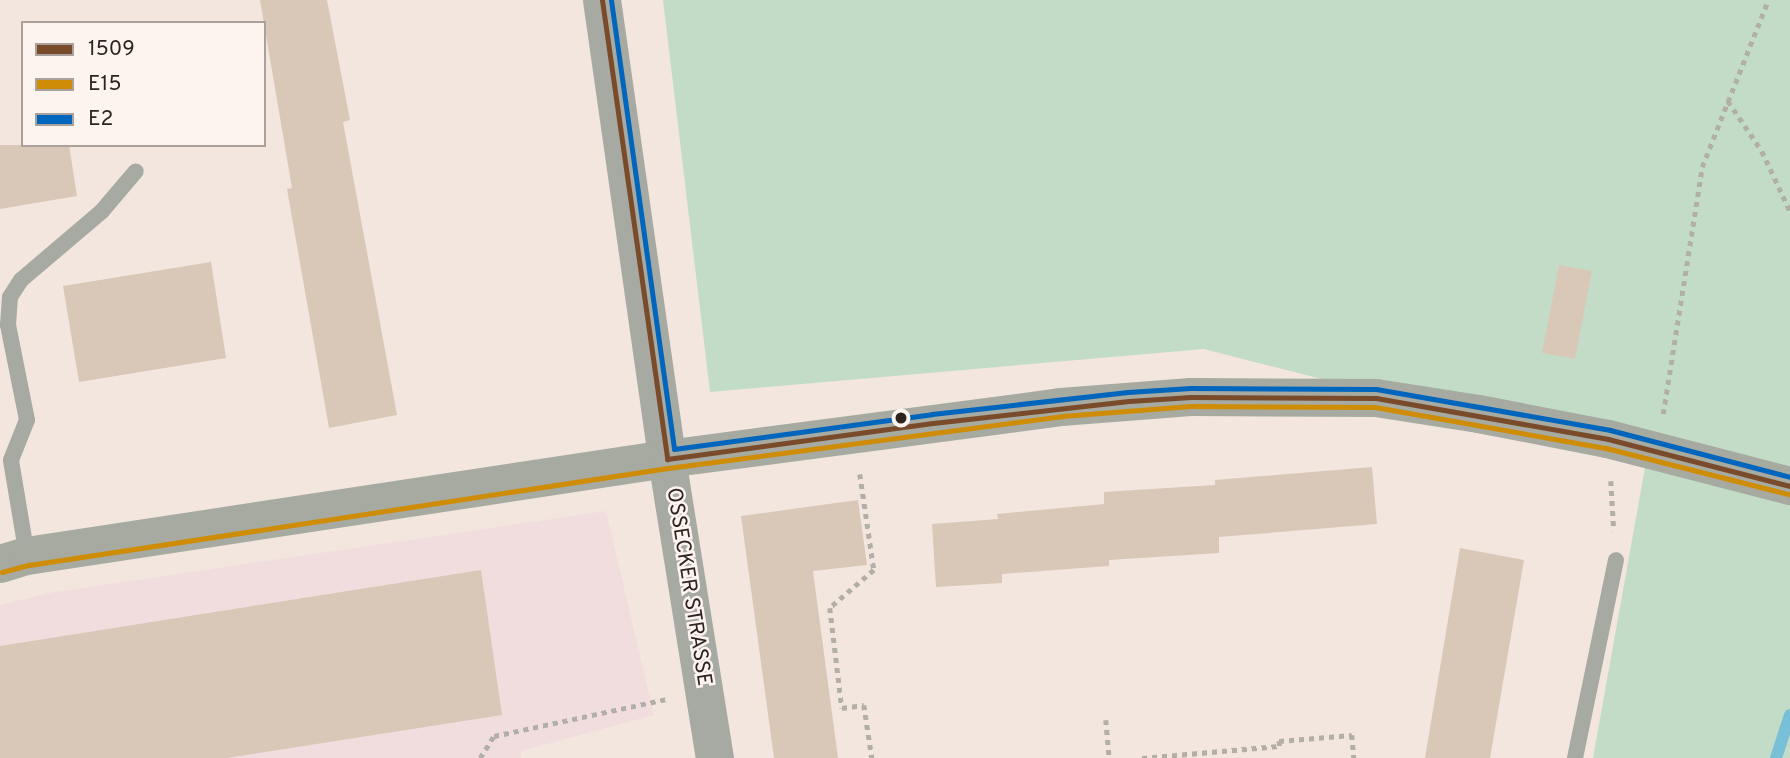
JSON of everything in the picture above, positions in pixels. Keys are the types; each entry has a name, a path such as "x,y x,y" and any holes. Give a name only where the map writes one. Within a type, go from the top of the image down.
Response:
{"main road":[{"path":"14,560 667,459 1061,407 1191,397 1376,398 1479,414 1608,439 1790,486"}],"street":[{"name":"OSSECKER STRASSE","path":"601,0 667,459 715,758"}],"lane":[{"path":"14,560 11,460 27,420 8,325 10,297 21,280 102,211 136,171"},
{"path":"1575,758 1616,560"}],"path":[{"path":"1657,450 1702,167 1768,0"},
{"path":"1727,100 1762,151 1790,211"},
{"path":"854,435 874,570 830,608 842,708 864,705 872,758"},
{"path":"1608,439 1616,560"},
{"path":"480,758 494,736 705,691"},
{"path":"1106,720 1109,758"},
{"path":"1142,758 1279,746 1279,741 1352,735 1354,758"}],"shaded area":[{"path":"606,511 654,715 521,751 521,758 0,758 0,605 49,593"}],"green space":[{"path":"663,0 1790,0 1790,758 1593,758 1646,462 1204,349 710,392"}],"building":[{"path":"260,0 327,0 350,120 343,122 397,415 329,428 287,189 292,188 266,35 266,21 264,21"},
{"path":"0,145 69,147 77,196 0,209"},
{"path":"211,262 226,358 79,382 63,286"},
{"path":"1559,265 1592,271 1575,359 1542,353"},
{"path":"1372,467 1377,524 1219,537 1219,553 1109,560 1109,566 1002,574 1002,583 936,587 932,524 998,519 997,514 1104,504 1104,492 1215,485 1215,480"},
{"path":"858,500 867,565 813,571 838,758 774,758 741,516"},
{"path":"1460,548 1524,560 1490,758 1425,758"},
{"path":"481,570 502,715 227,758 0,758 0,646"}],"waterway":[{"path":"1776,758 1790,715"}],"transit line":[{"name":"1509","path":"602,0 667,459"},
{"name":"E2","path":"611,0 674,449 932,414 1128,392 1191,388 1376,389 1610,430 1790,477"},
{"name":"1509","path":"667,459 933,423 1129,401 1191,397 1376,398 1608,439 1790,486"},
{"name":"E15","path":"2,572 29,565 668,468 1062,416 1191,406 1375,407 1606,448 1788,494"}]}
